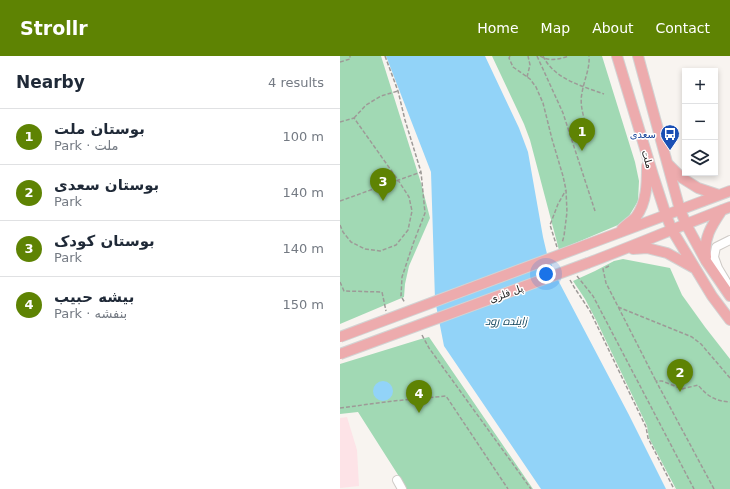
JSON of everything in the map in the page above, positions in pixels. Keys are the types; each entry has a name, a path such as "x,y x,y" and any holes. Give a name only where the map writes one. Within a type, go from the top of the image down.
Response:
{"main road":[{"name":"ملت","path":"617,56 647,156 672,230 712,296 730,320"},
{"name":"ملت","path":"638,56 680,210 706,261 730,296"},
{"path":"616,234 635,218 642,208 647,187 647,156"},
{"path":"667,162 682,178 698,188 719,195"},
{"name":"پل فلزی","path":"340,336 730,191"},
{"path":"706,261 704,250 706,238 713,223 726,209"},
{"name":"پل فلزی","path":"340,354 621,251 726,209"},
{"path":"621,251 647,248 667,253 695,269"}],"street":[{"path":"730,240 716,247 714,257 718,268 730,288"},
{"path":"397,480 402,489"}],"path":[{"path":"340,62 350,59 350,56"},
{"path":"385,56 398,91 405,120 422,172 425,213 402,277 401,296 405,302"},
{"path":"510,56 509,58 513,67 527,77 536,87 543,103 563,176 566,190 567,212 564,236 561,246"},
{"path":"527,77 530,65 528,56"},
{"path":"537,56 563,113 595,211"},
{"path":"540,56 545,59 558,60 569,56"},
{"path":"543,56 552,69 562,77 604,94"},
{"path":"588,133 581,105 581,93 590,64 589,56"},
{"path":"340,122 354,118 366,105 381,96 398,91"},
{"path":"340,225 343,232 351,242 365,249 380,251 396,245 408,230 412,211 409,197 354,118"},
{"path":"340,201 422,172"},
{"path":"559,252 550,225 558,204 566,190"},
{"path":"602,269 606,283 617,306 714,489"},
{"path":"568,276 590,311 646,427 648,438 674,489"},
{"path":"577,276 593,296 694,489"},
{"path":"340,282 344,291 382,292 389,318"},
{"path":"617,306 692,337 701,344 730,378"},
{"path":"422,335 429,348 531,489"},
{"path":"656,381 662,381 682,389 698,385 706,395 722,402 730,402"},
{"path":"340,408 446,396 508,489"}],"shaded area":[{"path":"347,417 357,450 359,486 340,488 340,418"}],"green space":[{"path":"340,56 381,56 421,183 430,218 409,266 404,297 340,324"},
{"path":"492,56 602,56 635,162 639,181 638,201 629,216 618,225 559,250 530,140"},
{"path":"623,259 670,268 682,295 730,359 730,489 676,489 649,438 647,426 596,320 573,281 614,261"},
{"path":"429,337 533,489 407,489 358,412 340,414 340,364"}],"water":[{"name":"زاینده رود","path":"386,56 485,56 519,128 528,152 547,254 559,282 666,489 541,489 444,346 435,300 431,172"},
{"path":"379,381 387,381 393,387 393,395 387,401 379,401 373,395 373,387"}],"place":[{"name":"بوستان ملت","path":"582,151"},
{"name":"سعدی","path":"670,151"},
{"name":"بوستان کودک","path":"383,201"},
{"name":"بوستان سعدی","path":"680,392"},
{"name":"بیشه حبیب","path":"419,413"}]}
